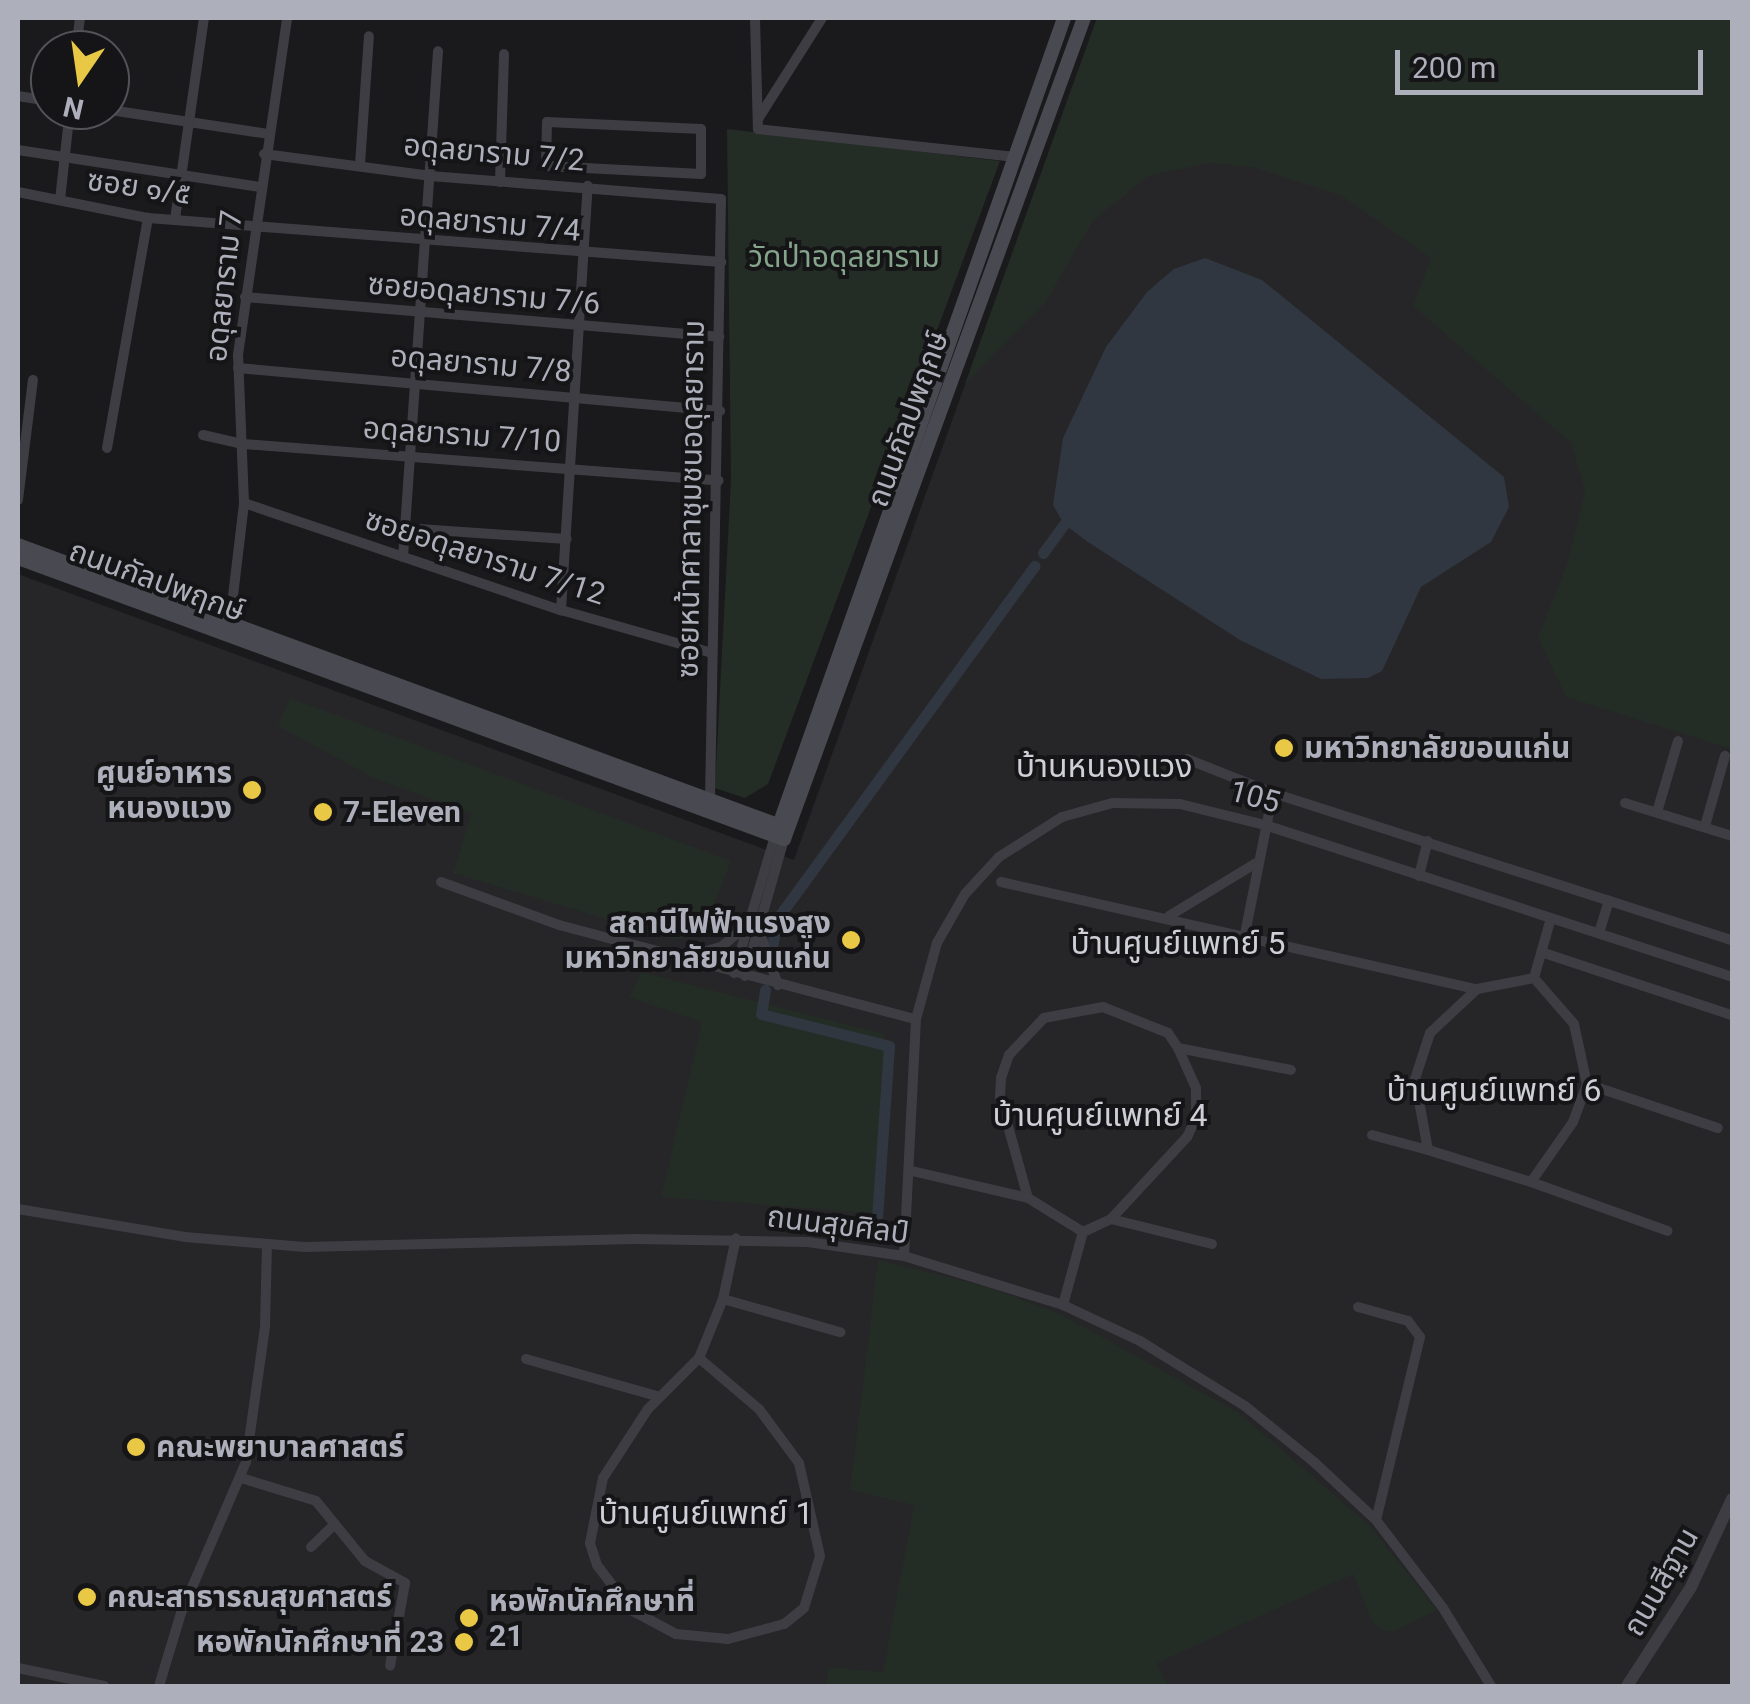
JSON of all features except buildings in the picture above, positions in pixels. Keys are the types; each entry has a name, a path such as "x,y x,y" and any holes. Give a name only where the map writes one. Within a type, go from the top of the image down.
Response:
{"main road":[{"name":"ถนนกัลปพฤกษ์","path":"781,832 1064,18"},
{"name":"ถนนกัลปพฤกษ์","path":"781,832 1084,18"},
{"path":"965,294 980,301"},
{"name":"ถนนกัลปพฤกษ์","path":"18,545 710,800 781,832"},
{"name":"ถนนกัลปพฤกษ์","path":"18,558 781,832"}],"street":[{"path":"175,219 204,18"},
{"name":"อดุลยาราม 7","path":"230,621 244,504 238,368 259,187 287,18"},
{"path":"755,18 758,130 1015,157"},
{"path":"758,120 822,18"},
{"path":"360,164 369,36"},
{"path":"404,557 410,383 438,51"},
{"path":"500,182 504,54"},
{"path":"130,113 268,134"},
{"path":"547,122 701,129 701,174 626,170 546,166 547,122"},
{"path":"60,200 68,130"},
{"path":"18,150 259,187"},
{"name":"อดุลยาราม 7/2","path":"264,154 430,176 720,199"},
{"path":"626,170 626,190"},
{"path":"562,610 588,186"},
{"name":"ซอย ๑/๕","path":"18,192 148,218 255,225"},
{"name":"ซอยหน้าศาลาชุมชนอดุลยาราม","path":"710,800 719,481 720,199"},
{"path":"107,448 148,218"},
{"name":"อดุลยาราม 7/4","path":"255,225 584,256 720,262"},
{"name":"ซอยอดุลยาราม 7/6","path":"246,297 719,337"},
{"name":"อดุลยาราม 7/8","path":"238,368 720,411"},
{"path":"18,500 32,380"},
{"name":"อดุลยาราม 7/10","path":"203,435 243,444 719,481"},
{"name":"ซอยอดุลยาราม 7/12","path":"244,504 562,610 712,653"},
{"path":"404,528 568,540"},
{"path":"1657,812 1678,741"},
{"path":"1705,826 1725,756"},
{"path":"1187,758 1274,793 1732,940"},
{"path":"1246,934 1256,863 1274,793"},
{"name":"105","path":"904,1256 912,1172 916,1019 937,943 958,906 999,857 1038,828 1086,810 1144,800 1265,825 1732,977"},
{"path":"1625,802 1732,836"},
{"path":"740,975 781,832"},
{"path":"1419,876 1428,841"},
{"path":"1169,916 1256,863"},
{"path":"441,882 678,959 916,1019"},
{"path":"1001,882 1169,916 1477,989 1534,978"},
{"path":"1599,933 1609,900"},
{"path":"1534,978 1551,918"},
{"path":"678,959 721,946 756,924"},
{"path":"756,924 762,951 778,984"},
{"path":"1544,953 1732,1015"},
{"path":"1530,1182 1573,1122 1587,1084 1574,1024 1534,978"},
{"path":"1428,1150 1415,1080 1418,1056 1430,1033 1477,989"},
{"path":"1028,1198 1000,1097 1009,1055 1029,1028 1044,1018 1103,1008 1168,1033 1196,1088 1196,1118 1111,1220 1083,1232"},
{"path":"1178,1048 1291,1070"},
{"path":"1587,1084 1718,1128"},
{"path":"1372,1135 1530,1182 1668,1232"},
{"path":"912,1172 1028,1198 1083,1232"},
{"name":"ถนนสุขศิลป์","path":"18,1209 267,1245 736,1238 904,1256 1064,1305 1140,1341 1244,1406 1376,1520 1491,1686"},
{"path":"1111,1220 1212,1244"},
{"path":"1064,1305 1083,1232"},
{"path":"699,1358 759,1408 798,1462 820,1556 804,1608 784,1624 728,1639 676,1634 631,1610 597,1565 590,1543 594,1500 621,1449 660,1397 699,1358 723,1300 736,1238"},
{"path":"159,1686 181,1612 241,1478 258,1395 267,1245"},
{"path":"723,1300 840,1332"},
{"path":"1358,1307 1408,1322 1420,1337 1376,1520"},
{"path":"526,1359 660,1397"},
{"path":"241,1478 316,1501 366,1562 405,1583 390,1666"},
{"name":"ถนนสีฐาน","path":"1627,1686 1691,1586 1732,1500"},
{"path":"311,1547 335,1524"},
{"path":"18,1668 104,1686"}],"shaded area":[{"name":"มหาวิทยาลัยขอนแก่น","path":"1097,18 1732,18 1732,1686 18,1686 18,574 794,860"},
{"path":"1205,258 1262,280 1504,477 1509,507 1491,542 1421,587 1382,671 1368,678 1321,679 1240,640 1088,542 1064,524 1053,505 1063,438 1106,347 1147,292 1174,269"}],"green space":[{"path":"1097,18 1732,18 1732,749 1566,697 1538,638 1567,565 1585,490 1571,443 1413,306 1431,258 1342,196 1253,167 1209,163 1148,176 1093,221 1045,303 965,384"},
{"name":"วัดป่าอดุลยาราม","path":"727,129 1000,161 768,784 745,798 715,788 731,479"},
{"path":"290,698 731,861 703,933 675,940 453,873 471,813 376,779 278,726"},
{"path":"641,972 884,1034 884,1214 661,1197 702,1022 629,997"},
{"path":"878,1260 988,1287 1062,1315 1239,1413 1370,1526 1437,1610 1392,1632 1382,1630 1372,1622 1353,1574 1157,1663 1168,1686 826,1686 829,1667 883,1672 914,1505 850,1490"}],"waterway":[{"path":"1043,553 1064,524"},
{"path":"770,959 777,919 1034,566"},
{"path":"765,990 761,1014 889,1046 877,1216"}],"place":[{"name":"มหาวิทยาลัยขอนแก่น","path":"1284,748"},
{"name":"ศูนย์อาหาร หนองแวง","path":"252,790"},
{"name":"7-Eleven","path":"323,812"},
{"name":"สถานีไฟฟ้าแรงสูง มหาวิทยาลัยขอนแก่น","path":"851,940"},
{"name":"คณะพยาบาลศาสตร์","path":"136,1447"},
{"name":"คณะสาธารณสุขศาสตร์","path":"87,1597"},
{"name":"หอพักนักศึกษาที่ 21","path":"469,1618"},
{"name":"หอพักนักศึกษาที่ 23","path":"464,1642"}],"district":[{"name":"บ้านหนองแวง","path":"1104,766"},
{"name":"บ้านศูนย์แพทย์ 5","path":"1178,943"},
{"name":"บ้านศูนย์แพทย์ 6","path":"1494,1090"},
{"name":"บ้านศูนย์แพทย์ 4","path":"1100,1115"},
{"name":"บ้านศูนย์แพทย์ 1","path":"706,1513"}]}
